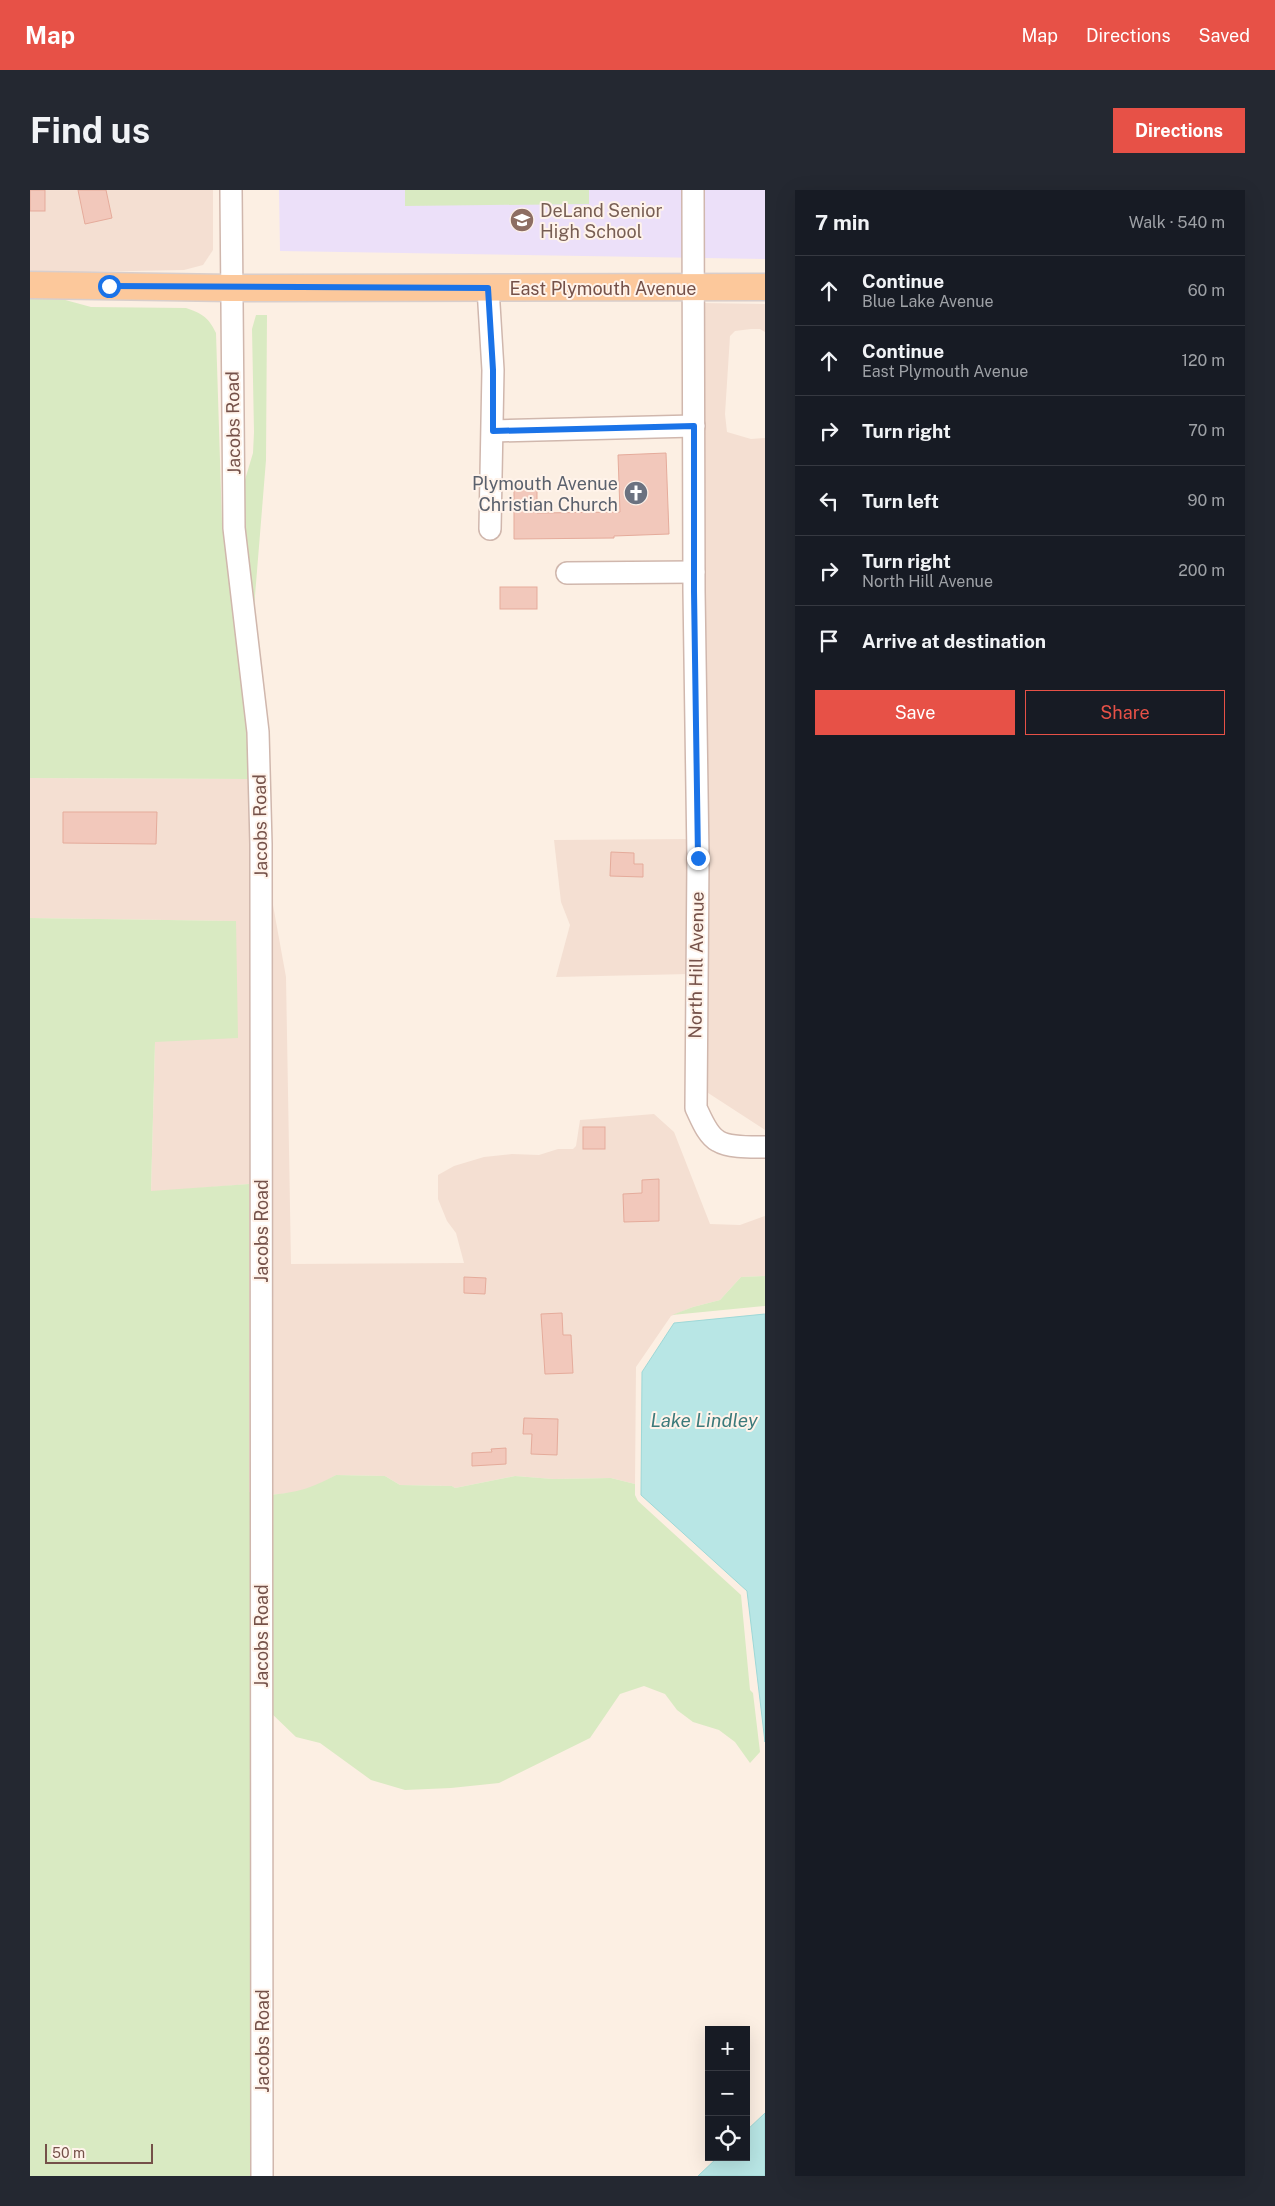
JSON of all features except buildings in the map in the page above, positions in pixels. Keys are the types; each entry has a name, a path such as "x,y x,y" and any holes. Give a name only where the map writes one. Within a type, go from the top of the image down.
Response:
{"main road":[{"name":"East Plymouth Avenue","path":"30,285 232,288 765,287"}],"street":[{"path":"231,190 232,288"},
{"path":"232,214 237,190"},
{"name":"North Hill Avenue","path":"694,190 694,572 698,858 694,1083 696,1108 708,1130 718,1141 740,1146 765,1147"},
{"name":"Jacobs Road","path":"232,288 234,528 258,732 261,844 262,2176"},
{"path":"488,288 493,370 490,529"},
{"path":"493,431 694,426"},
{"path":"567,574 694,572"}],"shaded area":[{"path":"30,190 213,190 213,250 203,265 184,270 30,273"},
{"name":"DeLand Senior High School","path":"279,190 765,190 765,259 280,251"},
{"path":"701,303 765,304 765,332 760,329 751,329 735,331 730,336 725,414 727,432 751,439 765,438 765,1130 702,1089"},
{"path":"30,778 249,779 252,795 254,1493 249,1492 249,1184 151,1192 155,1042 236,921 30,918"},
{"path":"691,839 689,974 556,977 570,925 561,902 554,840"},
{"path":"269,883 286,977 291,1264 464,1263 456,1233 447,1221 438,1199 438,1175 454,1166 484,1157 512,1154 539,1155 558,1149 573,1149 576,1146 580,1120 654,1114 674,1132 710,1224 740,1225 765,1216 765,1276 741,1277 720,1300 693,1307 671,1316 636,1367 635,1484 611,1478 553,1479 515,1476 455,1488 452,1486 400,1485 385,1476 336,1475 315,1487 293,1493 269,1495"}],"green space":[{"path":"405,190 589,190 589,204 405,206"},
{"path":"30,297 58,298 91,307 186,308 204,317 211,323 216,333 222,524 250,727 249,779 30,778"},
{"path":"256,315 267,315 266,460 254,608 245,528 244,483 253,453 252,329"},
{"path":"30,918 236,921 238,1038 155,1042 151,1191 249,1184 249,1492 254,1493 254,2176 30,2176"},
{"path":"765,1276 765,1306 672,1315 720,1300 741,1277"},
{"path":"336,1475 385,1476 400,1485 452,1486 455,1488 515,1476 553,1479 611,1478 635,1484 635,1495 638,1501 741,1595 750,1690 753,1693 760,1752 750,1763 735,1742 719,1730 693,1722 677,1710 665,1694 644,1686 620,1694 590,1738 499,1783 405,1790 371,1780 320,1743 296,1737 269,1711 269,1495 304,1489"}],"water":[{"name":"Lake Lindley","path":"765,1314 765,1742 747,1591 641,1495 642,1372 674,1323"},
{"path":"765,2113 765,2176 698,2176 714,2161 750,2161 750,2127"}],"place":[{"name":"DeLand Senior High School","path":"522,220"},
{"name":"Plymouth Avenue Christian Church","path":"636,493"}],"route":[{"path":"109,286 488,288 493,370 493,431 694,426 694,591 698,858"}]}
